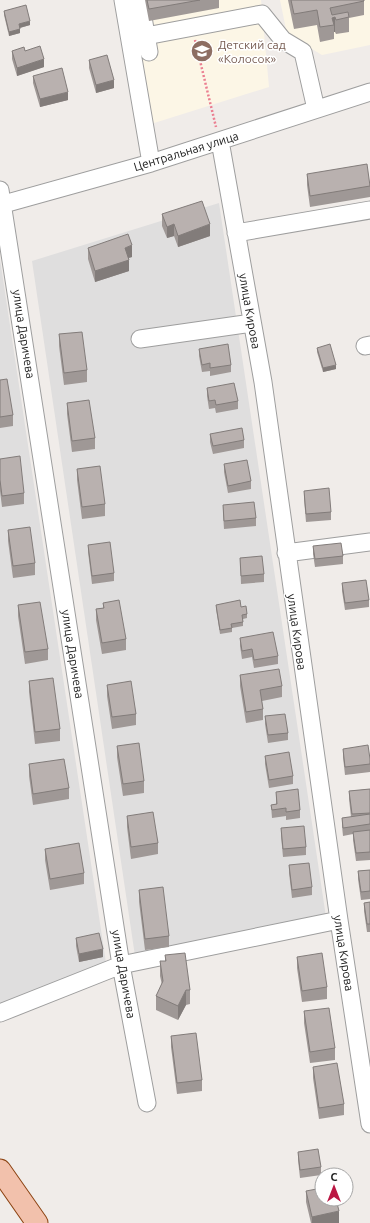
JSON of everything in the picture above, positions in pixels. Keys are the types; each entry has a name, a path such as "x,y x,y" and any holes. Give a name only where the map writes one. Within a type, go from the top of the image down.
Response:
{"main road":[{"path":"0,1170 37,1223"}],"street":[{"path":"123,0 151,163"},
{"path":"140,0 147,44 192,28 262,14 284,40 303,52 316,109"},
{"name":"Центральная улица","path":"1,200 151,163 370,92"},
{"name":"улица Кирова","path":"220,141 263,382 286,554 370,1124"},
{"name":"улица Даричева","path":"1,200 121,965 147,1103"},
{"path":"236,233 370,210"},
{"path":"140,339 252,324"},
{"path":"286,554 370,542"},
{"path":"0,1013 121,965 339,920"}],"path":[{"path":"192,28 220,141"}],"shaded area":[{"name":"Детский сад «Колосок»","path":"131,0 261,0 269,87 151,124"},
{"path":"280,0 370,0 370,45 322,55 287,34"},
{"path":"219,203 326,917 135,956 32,261"},
{"path":"0,259 106,963 0,1005"}],"building":[{"path":"147,0 200,0 149,9"},
{"path":"291,0 364,1 330,8 332,15 348,12 349,17 336,20 335,17 332,18 334,25 320,27 317,10 294,14"},
{"path":"26,5 30,21 19,24 20,29 9,32 4,11"},
{"path":"40,46 44,59 17,68 12,51 24,47 25,51"},
{"path":"107,55 114,80 96,85 89,60"},
{"path":"62,68 68,92 40,99 33,76"},
{"path":"367,164 370,186 310,196 307,174"},
{"path":"202,201 210,224 178,236 174,224 167,227 162,214"},
{"path":"128,234 132,245 125,248 129,260 95,271 88,248"},
{"path":"82,332 87,370 64,373 59,334"},
{"path":"228,344 231,365 210,368 210,363 202,365 199,349"},
{"path":"330,344 336,365 323,368 317,348"},
{"path":"7,379 13,415 0,417 0,380"},
{"path":"234,383 238,401 216,405 215,400 209,401 207,388"},
{"path":"89,400 95,438 72,441 67,403"},
{"path":"242,428 244,440 213,446 210,434"},
{"path":"20,456 24,493 2,496 0,459"},
{"path":"247,460 251,481 228,486 224,464"},
{"path":"100,466 105,504 82,507 77,469"},
{"path":"329,488 331,512 306,514 304,491"},
{"path":"254,502 256,518 224,521 223,505"},
{"path":"30,527 35,563 13,566 8,530"},
{"path":"110,542 114,573 92,576 88,545"},
{"path":"341,543 343,556 315,559 313,546"},
{"path":"262,556 264,574 241,576 240,558"},
{"path":"366,580 369,600 345,603 342,583"},
{"path":"119,600 126,639 102,643 96,609 104,608 103,603"},
{"path":"240,600 241,607 246,606 247,614 242,615 243,622 231,624 232,628 220,630 216,605"},
{"path":"40,602 48,649 25,652 18,605"},
{"path":"273,632 278,656 254,660 252,649 242,651 240,638"},
{"path":"279,669 282,686 260,690 263,709 246,712 240,675"},
{"path":"53,678 60,729 35,732 29,681"},
{"path":"131,681 136,714 112,717 107,685"},
{"path":"285,714 288,733 268,735 265,716"},
{"path":"139,743 144,781 123,784 117,746"},
{"path":"368,745 370,764 345,767 343,749"},
{"path":"289,752 293,776 269,780 265,756"},
{"path":"64,759 69,788 33,794 29,764"},
{"path":"298,789 300,810 286,812 286,808 272,810 271,805 277,804 276,792"},
{"path":"370,789 370,813 352,814 349,791"},
{"path":"153,812 158,843 131,847 127,816"},
{"path":"370,814 370,824 343,828 342,818"},
{"path":"304,826 306,847 283,849 281,828"},
{"path":"370,830 370,852 356,853 353,832"},
{"path":"79,843 84,873 50,879 45,849"},
{"path":"309,863 312,887 292,890 289,865"},
{"path":"370,870 370,891 361,892 358,871"},
{"path":"163,887 169,936 145,939 139,890"},
{"path":"370,902 370,924 367,924 364,903"},
{"path":"99,933 103,949 79,954 76,938"},
{"path":"185,953 190,990 186,990 178,1006 156,996 163,981 160,961 166,961 165,955"},
{"path":"322,953 327,987 302,991 297,957"},
{"path":"329,1008 335,1048 310,1052 304,1011"},
{"path":"196,1033 202,1080 177,1083 171,1036"},
{"path":"337,1063 344,1104 319,1108 313,1067"},
{"path":"318,1149 321,1167 300,1170 298,1152"},
{"path":"314,1190 314,1207 338,1207 339,1211 312,1217 306,1191"}],"place":[{"name":"Детский сад «Колосок»","path":"202,51"}]}
